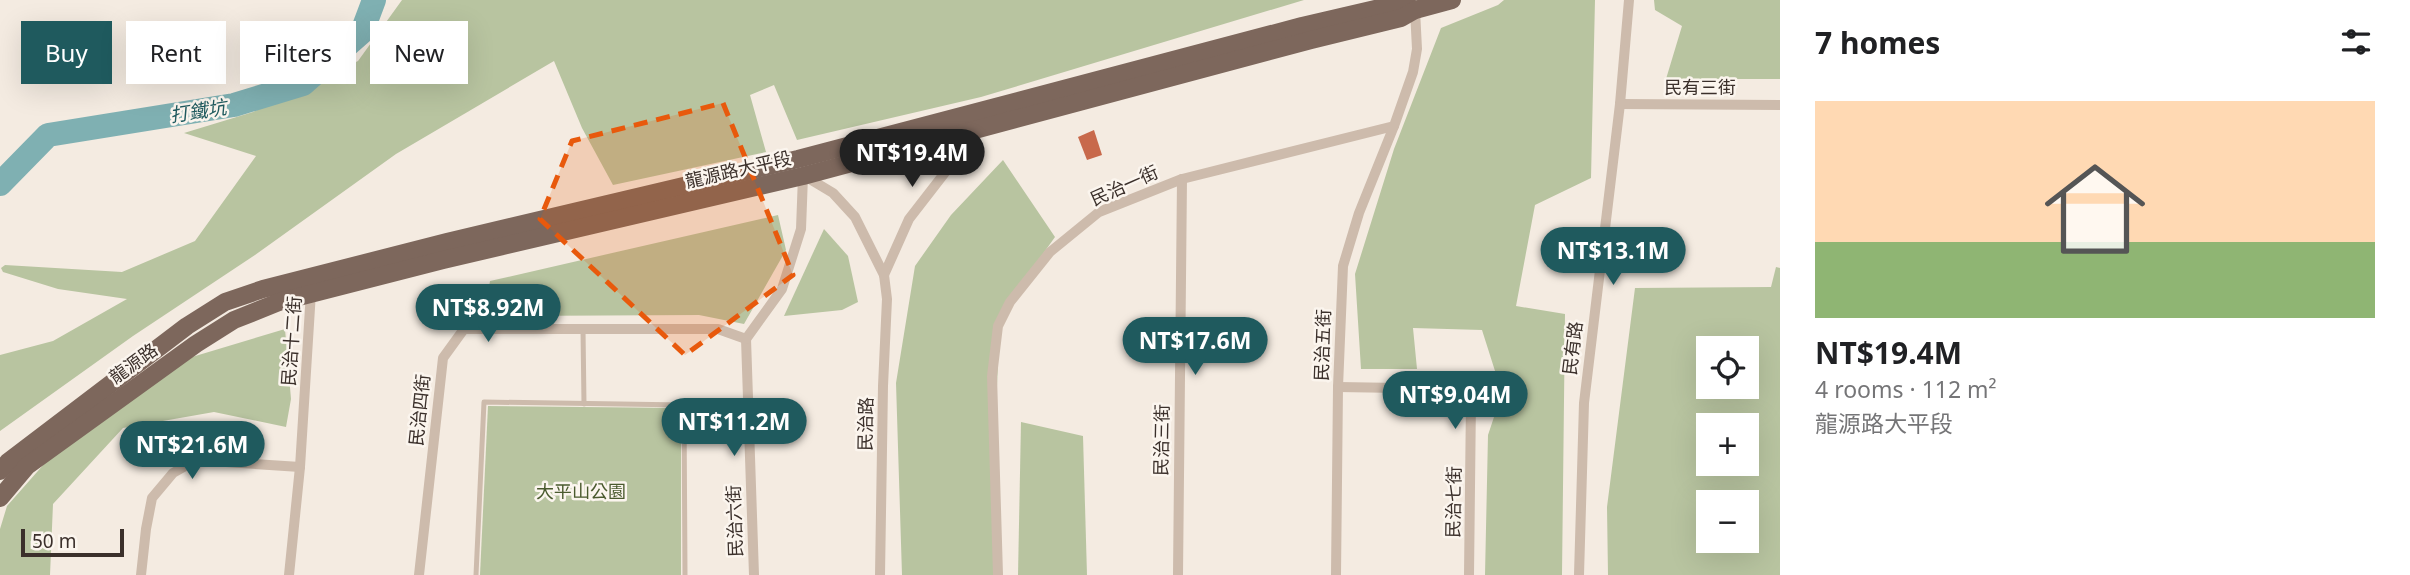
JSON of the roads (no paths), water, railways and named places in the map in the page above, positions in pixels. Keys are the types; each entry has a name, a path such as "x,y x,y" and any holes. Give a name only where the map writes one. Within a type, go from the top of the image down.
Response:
{"main road":[{"name":"龍源路大平段","path":"312,285 801,167 977,121 1302,26 1401,3 1415,10 1452,0"},
{"name":"龍源路","path":"0,471 8,462 187,326 225,302 262,289 312,285"},
{"name":"龍源路","path":"0,498 27,466 196,344 233,320 279,302 312,285"}],"street":[{"name":"民有路","path":"1579,575 1584,403 1620,104 1629,0"},
{"path":"1394,126 1413,72 1417,49 1415,10"},
{"name":"民有三街","path":"1620,104 1780,105"},
{"path":"884,275 909,219 977,121"},
{"name":"民治一街","path":"998,575 992,376 998,326 1010,302 1050,252 1099,212 1182,179 1394,126"},
{"name":"民治五街","path":"1336,575 1338,387 1343,266 1359,213 1394,126"},
{"path":"801,167 833,193 855,216 884,275"},
{"path":"746,339 782,289 802,229 801,167"},
{"name":"民治三街","path":"1178,575 1182,179"},
{"name":"民治路","path":"880,575 887,299 884,275"},
{"name":"民治十二街","path":"289,575 300,467 312,285"},
{"name":"民治四街","path":"419,575 443,358 464,328 718,328 746,339"},
{"name":"民治六街","path":"746,339 754,575"},
{"name":"民治七街","path":"1338,387 1462,389 1471,399 1469,575"},
{"path":"141,575 152,498 173,473 196,460 300,467"}],"lane":[{"path":"583,328 584,404"},
{"path":"476,575 484,402 684,405 685,575"}],"waterway":[{"name":"打鐵坑","path":"0,184 48,135 234,105 303,84 362,32 374,0"}],"park label":[{"name":"大平山公園","path":"581,491"}]}
